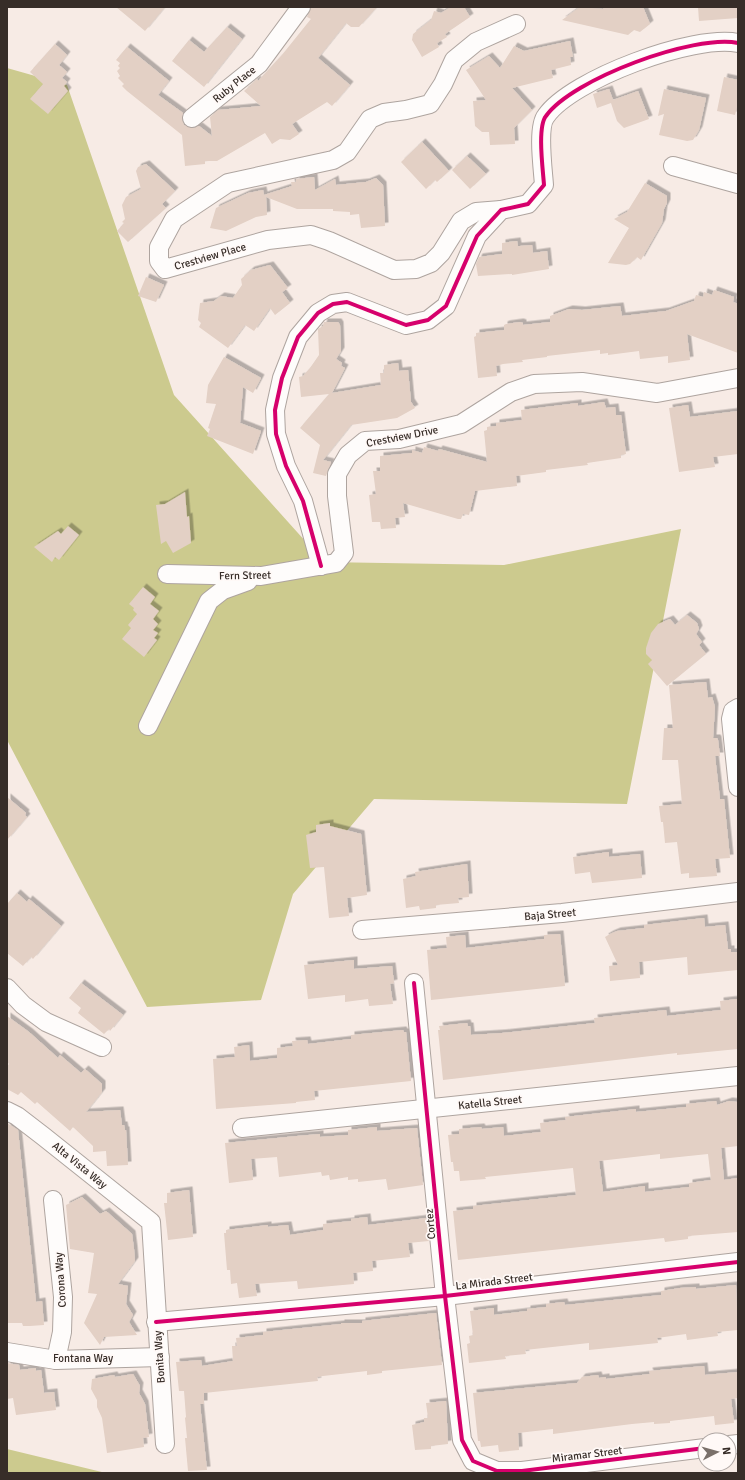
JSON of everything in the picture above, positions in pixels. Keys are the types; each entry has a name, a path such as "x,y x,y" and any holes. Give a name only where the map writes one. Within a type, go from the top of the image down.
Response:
{"street":[{"name":"Ruby Place","path":"192,118 258,64 301,7"},
{"name":"Crestview Place","path":"501,210 476,212 461,221 441,253 431,263 416,269 394,270 329,241 311,235 268,240 165,269 159,261 159,247 174,219 228,183 333,160 347,152 370,118 384,113 406,110 430,104 443,84 454,60 476,42 516,24"},
{"path":"321,566 303,501 286,466 276,434 275,410 282,378 298,337 318,313 333,304 348,302 406,325 428,320 446,306 477,236 501,210 528,204 544,185 541,140 545,116 572,92 628,64 677,48 728,41 738,43"},
{"path":"673,166 738,184"},
{"name":"Crestview Drive","path":"321,566 336,563 344,553 337,496 338,474 348,455 365,441 399,439 461,424 511,392 534,384 582,382 657,393 738,378"},
{"name":"Fern Street","path":"167,574 261,576 321,566"},
{"path":"148,726 210,600 222,590 261,576"},
{"path":"734,713 738,787"},
{"name":"Baja Street","path":"362,930 562,913 738,892"},
{"name":"Cortez","path":"414,983 428,1108 445,1296 462,1440 473,1461"},
{"path":"7,988 23,1005 46,1022 102,1047"},
{"name":"Katella Street","path":"242,1128 738,1076"},
{"name":"Alta Vista Way","path":"7,1111 17,1116 43,1136 151,1222"},
{"name":"Corona Way","path":"53,1200 63,1297 62,1332 56,1360"},
{"name":"Bonita Way","path":"151,1222 156,1322 160,1357 165,1444"},
{"name":"La Mirada Street","path":"156,1322 445,1296 738,1262"},
{"name":"Fontana Way","path":"7,1352 56,1360 160,1357"},
{"name":"Miramar Street","path":"473,1461 497,1471 522,1471 697,1449"}],"shaded area":[{"path":"7,68 67,85 174,395 324,562 504,565 681,529 627,804 374,799 293,894 261,1000 147,1007 7,740"},
{"path":"7,1449 106,1473 7,1473"}],"building":[{"path":"116,7 165,7 145,31"},
{"path":"311,7 377,7 359,27 351,27 346,23 318,58 350,85 332,106 327,102 292,124 299,134 290,140 280,139 272,144 265,133 217,161 205,161 205,164 185,166 182,135 127,91 122,86 124,84 118,78 120,76 117,71 120,68 118,66 120,63 116,60 127,47 169,81 158,95 183,113 182,119 184,125 193,128 199,126 212,136 210,117 218,110 261,106 244,91 257,79 258,81 282,55 311,19 307,17"},
{"path":"451,7 464,7 470,17 445,34 447,37 437,43 439,47 422,57 412,40 413,34 431,20 434,11 441,13"},
{"path":"580,7 603,9 604,7 643,7 650,24 640,32 634,30 628,35 562,20"},
{"path":"698,7 738,7 738,18 699,21"},
{"path":"227,27 242,39 204,87 172,61 189,40 204,52"},
{"path":"570,41 573,57 570,57 571,65 551,70 553,78 512,88 532,110 514,128 515,144 490,145 489,132 482,132 475,126 473,101 486,100 466,70 489,56 500,68 514,46 524,51"},
{"path":"55,44 67,55 59,65 67,72 62,78 67,82 64,86 68,91 48,114 30,99 43,84 30,72"},
{"path":"724,77 738,80 738,103 735,115 717,111"},
{"path":"609,89 613,100 638,91 649,119 624,128 617,121 611,103 597,108 593,94"},
{"path":"664,89 706,98 699,130 693,140 687,141 659,135 664,114 658,116"},
{"path":"422,142 449,171 437,182 435,180 426,189 401,162"},
{"path":"467,156 486,174 470,189 452,170"},
{"path":"146,164 175,191 162,204 166,208 128,242 117,231 124,223 122,222 125,219 122,205 126,197 141,189 136,171 138,167"},
{"path":"314,177 315,190 335,179 336,185 366,182 376,178 383,185 385,226 361,228 359,214 350,215 350,212 333,211 333,209 297,209 266,197 267,215 256,217 226,231 210,228 216,208 248,193 263,190 264,195 292,186 291,182 296,182 296,179"},
{"path":"645,183 667,196 667,203 664,209 662,223 641,260 637,257 630,264 626,265 608,263 629,228 614,219 627,212"},
{"path":"517,241 518,246 532,245 533,253 547,251 549,269 512,275 478,276 476,264 479,257 502,254 502,243"},
{"path":"270,265 288,288 282,292 290,303 275,315 270,308 254,331 245,325 228,348 199,327 201,323 198,320 200,303 214,301 221,296 233,298 242,285 241,279 251,270"},
{"path":"146,277 164,285 156,302 138,296"},
{"path":"714,290 734,297 733,302 738,304 738,353 687,334 690,360 668,363 668,356 640,359 639,351 608,355 608,353 600,354 600,350 547,356 522,360 523,362 503,364 496,366 497,376 478,378 474,337 476,336 476,333 504,330 504,325 506,324 520,322 523,323 523,325 550,322 550,316 569,309 582,310 620,306 622,316 666,311 694,301 696,295 703,297 704,292 712,295"},
{"path":"324,322 338,322 340,325 341,351 336,359 342,363 341,366 345,368 332,393 381,385 380,373 384,373 384,365 398,363 399,371 408,370 411,402 415,408 397,418 351,425 323,460 331,462 326,476 313,473 320,445 300,428 329,394 301,397 299,377 303,376 319,355 318,329 323,326"},
{"path":"224,357 261,378 253,393 243,387 240,423 261,431 253,454 207,436 210,429 208,428 216,404 206,403 208,385"},
{"path":"604,402 606,408 615,407 616,415 621,415 626,454 621,455 621,458 587,463 588,465 546,470 546,472 516,476 517,486 475,491 469,515 463,514 461,519 403,503 405,517 395,518 396,528 381,529 380,522 372,522 369,495 376,494 373,471 380,471 380,456 412,453 412,450 422,453 424,447 438,451 439,449 487,462 484,431 487,430 487,427 496,426 496,423 522,420 521,410 578,403 578,406"},
{"path":"688,405 690,417 738,411 738,454 713,457 715,467 679,472 669,408"},
{"path":"185,492 191,543 173,553 166,541 161,544 156,505 165,504"},
{"path":"68,526 79,535 59,560 55,557 52,562 34,547 58,531 61,534"},
{"path":"143,587 155,597 150,604 159,611 153,619 158,624 153,630 158,633 154,638 157,640 144,657 122,639 131,628 128,625 137,614 133,610 134,608 129,604"},
{"path":"687,615 697,623 699,629 696,634 702,642 699,645 706,654 667,686 648,664 652,660 646,654 646,648 651,633 658,624 670,619 675,625"},
{"path":"706,682 708,698 712,697 715,707 713,738 717,738 718,740 720,756 715,756 720,799 724,799 730,858 715,859 717,876 689,878 689,873 681,874 677,842 665,843 663,822 661,822 659,806 682,804 678,760 662,760 664,728 673,728 669,685"},
{"path":"7,797 26,813 25,815 27,817 7,840"},
{"path":"330,823 330,826 361,834 367,895 347,898 349,916 329,918 324,867 310,868 306,835 316,832 316,825"},
{"path":"609,852 609,857 640,854 642,878 592,883 590,872 575,874 573,857"},
{"path":"467,864 469,897 458,898 459,903 436,905 436,908 420,910 419,906 406,908 403,879 416,876 415,872"},
{"path":"17,893 27,902 29,899 61,926 33,959 31,957 23,966 7,953 7,904"},
{"path":"704,918 705,927 725,925 728,949 731,949 731,952 738,952 738,970 688,975 687,957 639,962 640,978 610,981 609,966 618,965 605,937 617,931 644,928 644,925"},
{"path":"560,934 565,986 431,1000 427,950 447,948 446,937 465,935 466,948 544,939 544,935"},
{"path":"354,960 354,969 392,966 394,983 390,984 393,1004 369,1006 368,999 345,1002 345,995 308,999 304,965"},
{"path":"81,983 123,1015 110,1031 109,1029 104,1034 78,1013 81,1008 69,998"},
{"path":"738,999 738,1049 677,1055 677,1053 443,1080 438,1030 440,1030 439,1026 467,1023 468,1026 470,1026 471,1035 502,1033 595,1023 594,1018 666,1010 667,1016 721,1010 720,1001"},
{"path":"7,1016 29,1032 58,1058 60,1055 81,1073 85,1069 102,1084 102,1092 86,1112 120,1110 122,1125 124,1125 126,1130 128,1165 107,1166 106,1151 93,1152 93,1146 73,1127 70,1131 37,1102 35,1104 21,1092 18,1095 7,1089 7,1066 9,1064 7,1062"},
{"path":"403,1030 406,1032 411,1081 314,1091 315,1100 296,1103 216,1109 213,1059 235,1057 234,1047 249,1045 250,1061 277,1058 277,1048 293,1046 292,1041 307,1040 308,1044 351,1039 351,1035"},
{"path":"716,1101 717,1105 729,1101 737,1102 738,1146 721,1148 724,1180 738,1178 738,1232 688,1236 688,1239 665,1242 664,1238 458,1260 453,1211 473,1209 473,1206 576,1195 573,1168 460,1181 459,1171 454,1171 453,1162 451,1162 448,1135 459,1134 459,1129 481,1127 482,1129 503,1127 504,1136 541,1132 540,1123 566,1120 565,1117 636,1109 636,1112 686,1107 686,1104","holes":["660,1154 660,1159 708,1154 711,1180 689,1183 689,1187 645,1192 645,1186 603,1192 599,1161"]},
{"path":"7,1123 18,1130 36,1302 42,1301 44,1325 23,1326 22,1323 7,1323"},
{"path":"377,1127 377,1131 417,1128 423,1185 388,1190 386,1179 358,1182 358,1179 348,1180 348,1177 330,1180 329,1175 322,1176 321,1172 279,1177 277,1157 251,1159 253,1180 229,1183 225,1143 320,1134 320,1137 348,1135 348,1130"},
{"path":"189,1190 193,1237 168,1240 164,1203 167,1203 167,1193"},
{"path":"82,1197 100,1214 106,1211 132,1234 134,1249 135,1261 118,1284 128,1286 126,1304 133,1315 129,1322 137,1335 104,1337 100,1345 84,1323 97,1294 88,1293 94,1253 70,1249 66,1205"},
{"path":"367,1217 368,1225 427,1218 429,1241 408,1243 410,1257 372,1261 373,1271 353,1273 354,1284 298,1289 297,1281 255,1284 257,1296 239,1298 237,1283 231,1284 230,1270 227,1270 224,1233 226,1233 226,1230 268,1225 268,1227 288,1225 290,1235 323,1230 323,1224 351,1221 351,1219"},
{"path":"736,1285 738,1330 717,1332 718,1336 687,1340 686,1334 657,1338 658,1343 589,1350 589,1343 525,1350 526,1354 505,1356 506,1359 469,1363 467,1344 470,1343 469,1336 473,1335 470,1311 494,1308 494,1315 546,1307 546,1304 564,1302 565,1305 575,1304 661,1295 661,1291 680,1288 696,1287 696,1289"},
{"path":"436,1313 442,1365 382,1371 382,1373 367,1375 367,1371 323,1376 317,1377 318,1381 204,1393 204,1404 200,1404 207,1470 188,1471 185,1438 187,1438 184,1391 179,1391 176,1362 201,1360 202,1366 233,1361 232,1346 237,1346 236,1338 263,1335 263,1332 341,1323 362,1323 362,1321"},
{"path":"7,1363 19,1365 20,1370 36,1368 36,1371 41,1370 44,1393 54,1392 56,1410 16,1415 13,1398 7,1399"},
{"path":"704,1366 705,1375 738,1372 738,1398 731,1399 734,1423 715,1425 714,1416 670,1421 670,1423 654,1424 654,1422 632,1424 553,1434 553,1429 518,1433 519,1450 499,1452 498,1445 481,1447 480,1441 478,1441 473,1393 577,1383 582,1377 598,1375 599,1378 606,1377 606,1379 650,1374 649,1371"},
{"path":"133,1374 140,1386 139,1393 145,1404 149,1437 143,1438 144,1447 107,1453 102,1418 97,1407 97,1400 91,1389 92,1379 114,1375 115,1377"},
{"path":"446,1401 448,1444 431,1446 431,1449 415,1450 412,1425 424,1422 424,1418 428,1418 426,1403"}],"cycle path":[{"path":"321,566 303,501 286,466 276,434 275,410 282,378 298,337 318,313 333,304 347,302 406,325 428,320 446,306 477,236 501,210 528,204 544,185 541,149 543,122 546,116 560,102 581,88 607,74 635,62 665,52 693,45 718,42 738,43"},
{"path":"414,983 445,1296 462,1440 473,1461 497,1471 522,1471 697,1449"},
{"path":"156,1322 445,1296 738,1262"}]}
